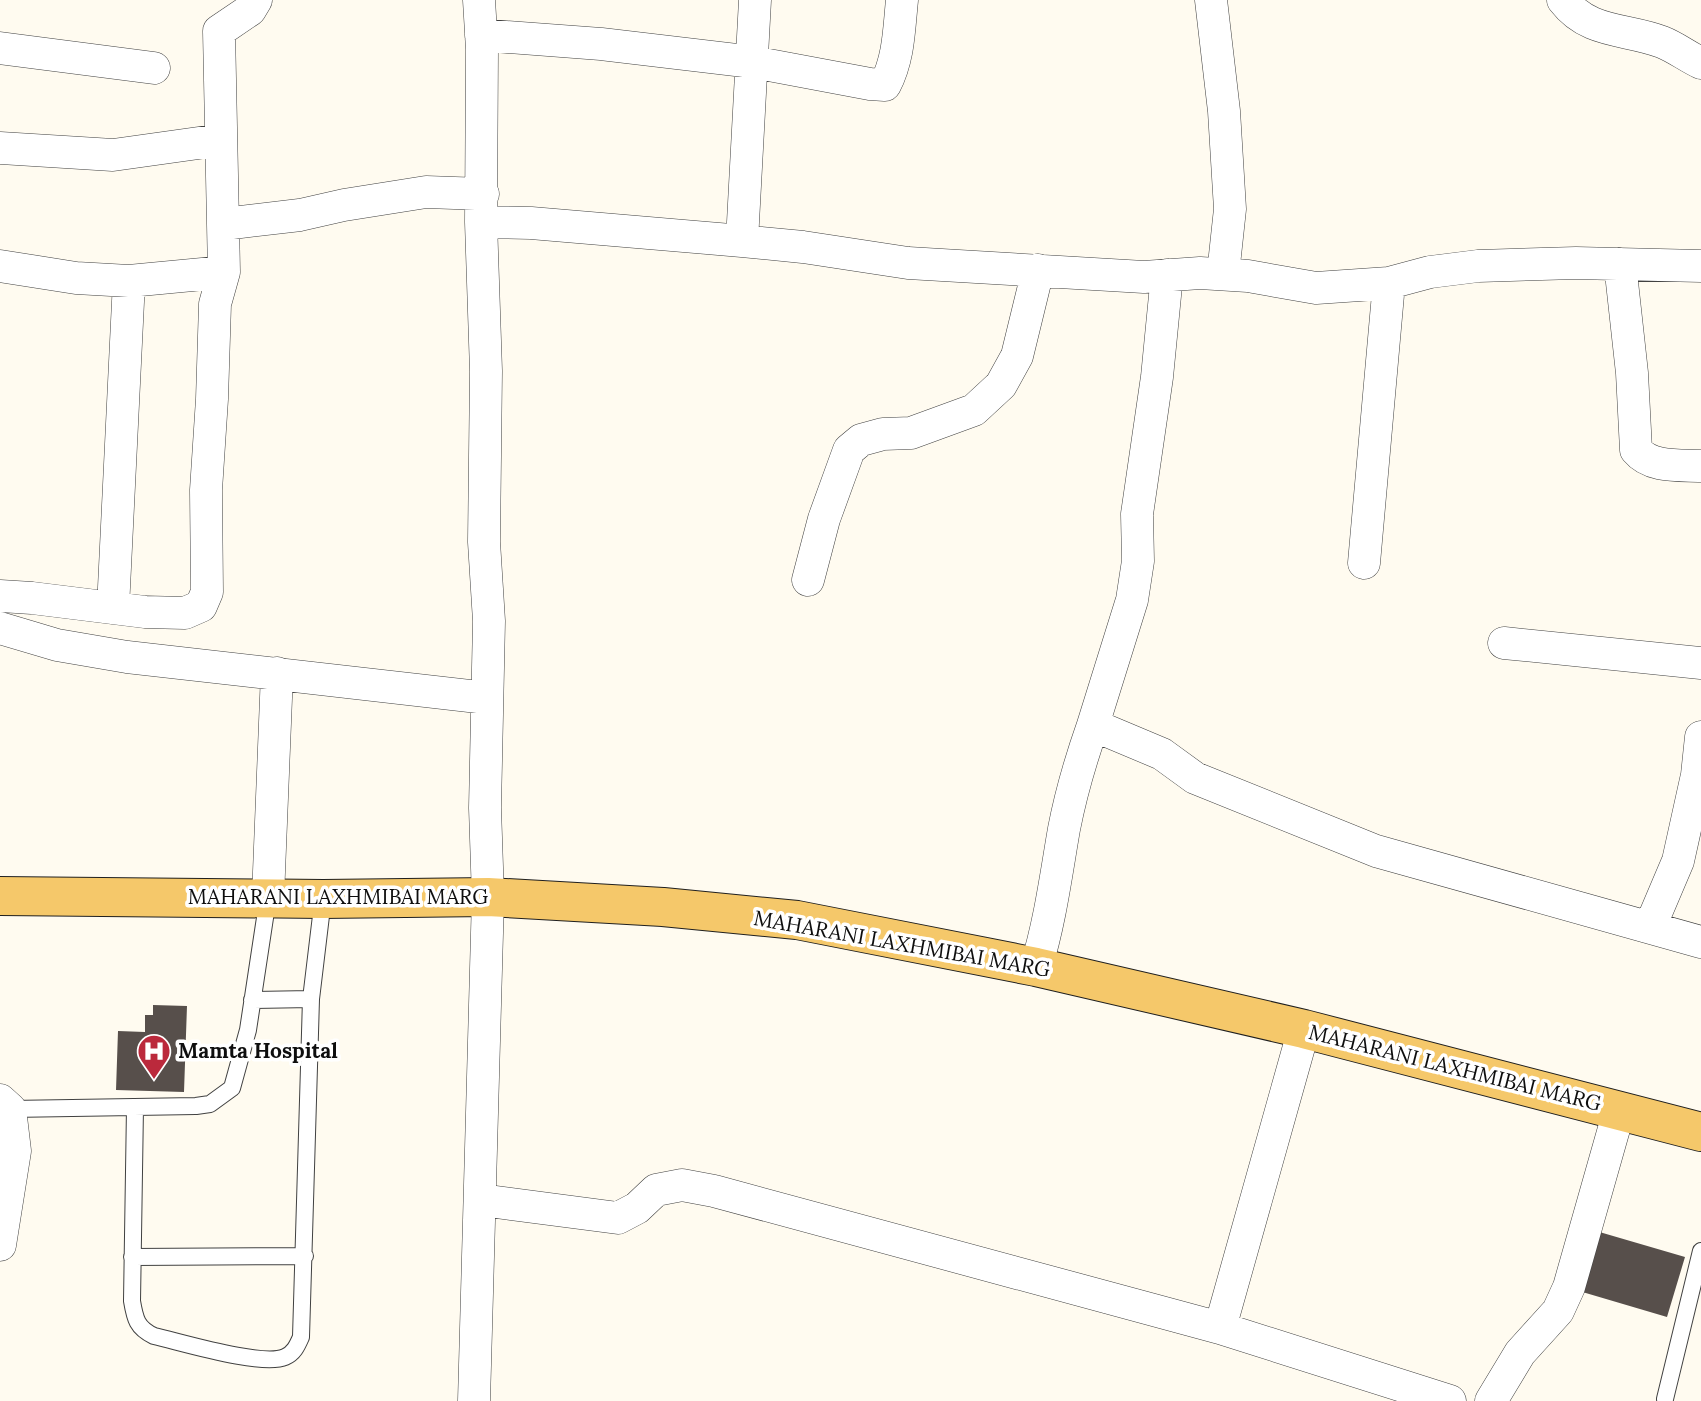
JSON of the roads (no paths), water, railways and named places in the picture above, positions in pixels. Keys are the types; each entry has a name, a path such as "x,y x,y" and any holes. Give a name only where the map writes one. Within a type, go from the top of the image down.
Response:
{"main road":[{"name":"MAHARANI LAXHMIBAI MARG","path":"0,896 323,899 488,897 663,907 797,920 1036,967 1304,1029 1701,1132"}],"street":[{"path":"0,597 32,598 145,612 185,613 201,606 207,592 206,490 215,304 224,272 219,31 250,10 256,0"},
{"path":"474,1401 488,897 485,808 489,621 484,542 486,371 479,0"},
{"path":"742,241 755,0"},
{"path":"481,35 601,44 753,62 870,85 885,85 892,73 898,47 902,0"},
{"path":"1212,0 1224,111 1230,209 1223,274"},
{"path":"1563,0 1578,18 1662,42 1701,64"},
{"path":"0,48 154,68"},
{"path":"0,148 113,155 220,140"},
{"path":"224,224 300,215 426,192 531,223 803,247 908,262 1144,277 1223,274 1316,288 1389,283 1430,272 1478,266 1576,262 1701,266"},
{"path":"1620,264 1632,373 1636,450 1643,458 1660,464 1701,466"},
{"path":"0,266 76,278 129,281 224,272"},
{"path":"808,580 824,519 849,450 861,440 911,433 974,410 1001,385 1017,356 1038,270"},
{"path":"1036,967 1079,766 1132,600 1138,561 1137,514 1157,377 1167,275"},
{"path":"113,608 129,281"},
{"path":"1364,563 1389,283"},
{"path":"0,628 57,645 127,657 487,698"},
{"path":"1504,643 1701,663"},
{"path":"268,897 277,673"},
{"path":"1093,725 1161,754 1195,778 1376,851 1701,942"},
{"path":"1650,927 1678,861 1697,775 1701,737"},
{"path":"1220,1328 1304,1029"},
{"path":"0,1245 15,1151 5,1105"},
{"path":"1492,1401 1520,1353 1558,1311 1569,1287 1619,1111"},
{"path":"481,1200 618,1218 637,1209 656,1190 682,1185 727,1194 1220,1328 1450,1401"}],"lane":[{"path":"5,1105 196,1107 210,1104 223,1096 232,1088 248,1030 268,897"},
{"path":"135,1107 132,1301 135,1318 141,1329 154,1336 244,1356 274,1360 286,1357 295,1350 301,1336 311,999 323,899"},
{"path":"251,1000 311,999"},
{"path":"1665,1399 1701,1251"},
{"path":"132,1257 305,1256"}],"place":[{"name":"Mamta Hospital","path":"154,1081"}]}
